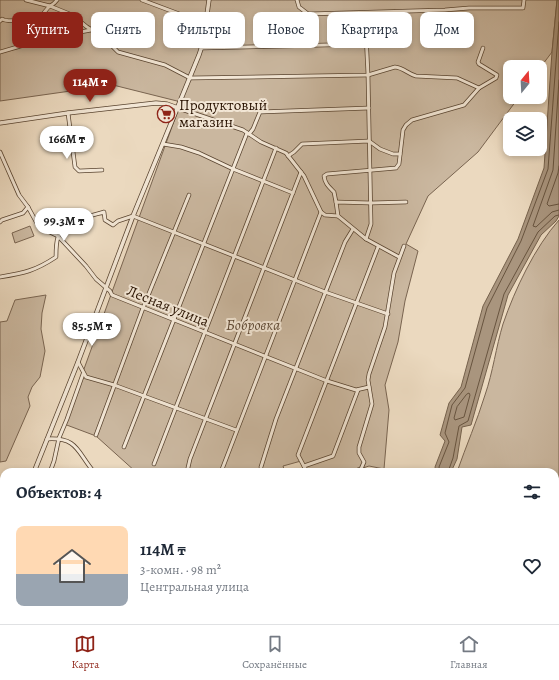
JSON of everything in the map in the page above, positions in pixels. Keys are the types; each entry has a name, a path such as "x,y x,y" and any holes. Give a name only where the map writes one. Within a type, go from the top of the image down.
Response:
{"street":[{"path":"26,0 50,6 72,15 91,30"},
{"path":"1,19 6,22 15,22 41,16 57,0"},
{"path":"142,0 174,12"},
{"path":"208,12 209,0"},
{"path":"297,0 300,7 306,12"},
{"path":"386,12 469,8 523,8 524,0"},
{"path":"0,52 48,38 91,30"},
{"path":"245,47 327,45"},
{"path":"114,48 118,52 165,65 190,78 368,76 392,67 400,67 416,76 457,78 479,88"},
{"path":"36,468 78,362 133,216 201,48"},
{"path":"366,48 372,224 366,239"},
{"path":"399,257 378,247 366,239 338,216 334,192 328,188 324,176 327,174 396,168 399,164 403,130 406,125 412,120 464,105 479,88 496,78 497,75 494,72 479,64 479,58 483,48"},
{"path":"0,123 68,113 156,103 167,104 248,133 261,142 286,153 301,172 321,212 325,215 338,216"},
{"path":"124,447 233,169 248,133 253,129 260,112 368,108"},
{"path":"68,113 75,167 79,171 102,170"},
{"path":"288,156 302,144 369,141 380,149 393,154 400,154"},
{"path":"163,144 181,147 199,153 263,182 293,193"},
{"path":"154,464 276,148"},
{"name":"Лесная улица","path":"0,152 19,195 28,207 39,227 58,236 96,279 110,291 112,295 327,381 358,390"},
{"path":"188,468 190,459 301,172"},
{"path":"96,435 143,308 189,195"},
{"path":"336,202 406,202"},
{"path":"0,222 23,213 28,207"},
{"path":"0,277 24,273 41,267 56,257 58,236 65,227 78,219 104,212 105,220 113,225 133,216 325,292 388,314"},
{"path":"222,468 321,212"},
{"path":"261,467 276,418 345,242 353,229"},
{"path":"361,468 364,462 358,453 372,404 369,387 369,374 385,327 392,278 404,246"},
{"path":"369,387 358,390 333,456 304,466 298,455 378,247"},
{"path":"78,362 83,374 86,376 236,430"},
{"path":"51,468 59,438 83,374"},
{"path":"47,438 59,438 70,441 91,468"}],"green space":[{"name":"Бобровка","path":"0,0 557,0 552,52 546,60 503,60 503,104 514,104 508,112 503,112 503,118 478,152 428,196 406,244 418,251 405,301 398,342 385,385 389,410 384,468 369,466 363,468 305,468 301,461 283,466 284,468 132,468 96,436 64,424 181,102 113,85 0,101"},
{"path":"559,220 559,468 459,468 479,414 503,324 513,297 526,269 550,231"},
{"path":"30,226 34,236 15,243 12,233"},
{"path":"46,295 42,313 41,329 45,351 40,377 32,387 28,397 30,406 6,461 0,462 0,322 7,321 15,300"}],"water":[{"path":"557,0 559,0 559,216 556,221 541,235 508,295 471,425 462,427 457,459 453,468 435,468 445,441 440,435 449,403 461,387 483,306 518,239 544,168 545,156 547,156 547,124"}],"place":[{"name":"Продуктовый магазин","path":"166,114"}]}
